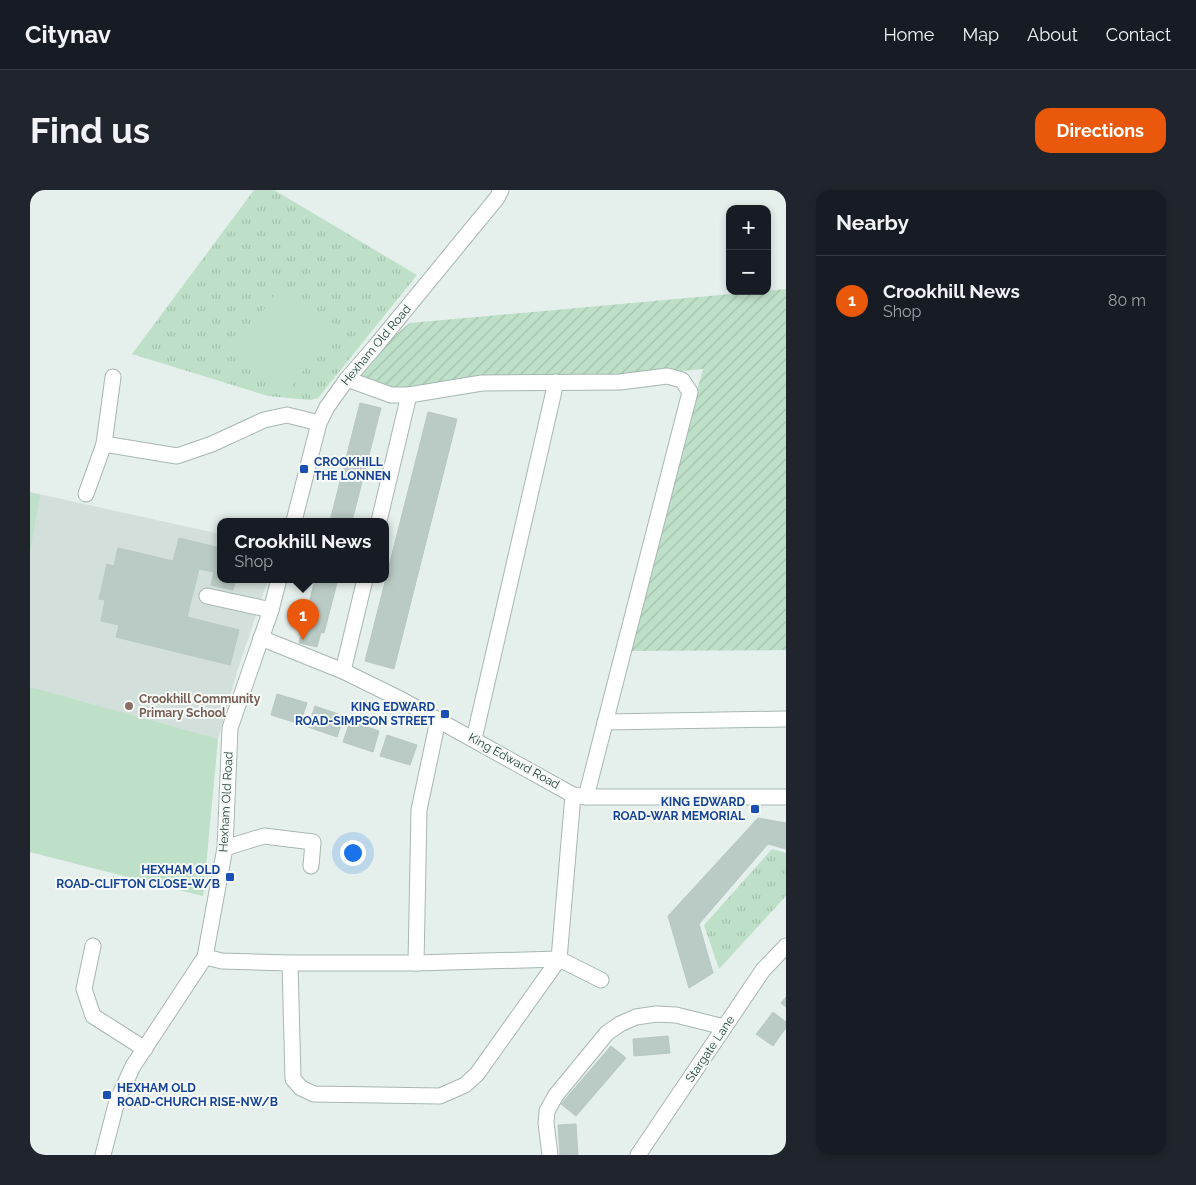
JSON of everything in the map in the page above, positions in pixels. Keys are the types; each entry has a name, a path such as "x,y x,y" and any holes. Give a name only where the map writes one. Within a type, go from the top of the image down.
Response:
{"street":[{"name":"Hexham Old Road","path":"295,518 319,423 327,407 347,379 497,198 501,190"},
{"path":"290,963 293,1079 301,1088 314,1094 440,1096 466,1086 477,1074 559,959 580,796 605,722 690,392 682,380 667,376 620,382 482,383 391,396 347,379"},
{"path":"86,494 104,444 113,377"},
{"path":"474,739 556,382"},
{"path":"380,518 408,395"},
{"path":"104,444 177,456 212,444 264,420 287,415 319,423"},
{"name":"Hexham Old Road","path":"104,1155 117,1101 133,1066 206,957 225,848 230,728 262,638 278,583"},
{"path":"344,671 364,583"},
{"path":"207,596 271,610"},
{"name":"King Edward Road","path":"262,638 344,671 402,700 580,796 786,797"},
{"path":"605,722 786,719"},
{"path":"416,963 419,810 438,720"},
{"path":"225,848 264,836 313,842 311,866"},
{"path":"93,946 84,989 93,1016 144,1049"},
{"name":"Stargate Lane","path":"638,1155 763,970 786,946"},
{"path":"206,957 222,961 290,963 416,963 559,959 601,980"},
{"path":"550,1155 546,1123 547,1111 556,1095 607,1033 620,1024 636,1017 656,1014 676,1014 724,1027"}],"shaded area":[{"name":"Crookhill Community Primary School","path":"30,492 217,533 217,583 267,583 237,672 218,739 203,896 30,852"}],"green space":[{"path":"254,190 274,190 417,275 318,398 310,400 268,396 132,354"},
{"path":"283,284 336,325 289,390 263,380 253,365 231,354"},
{"path":"786,289 786,650 628,651 703,369 621,377 407,391 352,378 378,349 410,323 726,294 771,295 771,290"},
{"path":"30,492 40,495 30,552"},
{"path":"30,687 218,739 203,896 30,852"},
{"path":"772,849 786,853 786,896 719,969 704,925"}],"building":[{"path":"360,403 381,408 353,518 331,518"},
{"path":"428,412 457,419 394,669 365,661 385,583 389,583 389,566"},
{"path":"179,538 217,547 217,583 235,583 233,590 211,585 214,572 199,569 187,617 239,630 230,665 116,637 119,625 101,621 105,600 99,599 107,564 114,566 118,548 173,561"},
{"path":"314,583 337,583 324,633 303,628"},
{"path":"303,628 321,632 317,647 299,643"},
{"path":"277,694 307,703 300,724 271,715"},
{"path":"315,706 344,716 337,737 308,727"},
{"path":"350,721 379,731 373,752 343,742"},
{"path":"387,735 417,745 410,765 380,756"},
{"path":"758,818 786,823 786,849 768,844 699,924 713,973 689,988 668,916"},
{"path":"786,997 786,1007 781,1003"},
{"path":"773,1012 786,1022 786,1028 780,1036 764,1024"},
{"path":"764,1024 780,1036 773,1046 756,1034"},
{"path":"668,1036 670,1053 634,1056 633,1039"},
{"path":"611,1046 626,1058 576,1116 561,1104"},
{"path":"576,1124 578,1155 560,1155 558,1125"}],"place":[{"name":"CROOKHILL THE LONNEN","path":"304,469"},
{"name":"Crookhill News","path":"303,640"},
{"name":"Crookhill Community Primary School","path":"129,706"},
{"name":"KING EDWARD ROAD-SIMPSON STREET","path":"445,714"},
{"name":"KING EDWARD ROAD-WAR MEMORIAL","path":"755,809"},
{"name":"HEXHAM OLD ROAD-CLIFTON CLOSE-W/B","path":"230,877"},
{"name":"HEXHAM OLD ROAD-CHURCH RISE-NW/B","path":"107,1095"}]}
